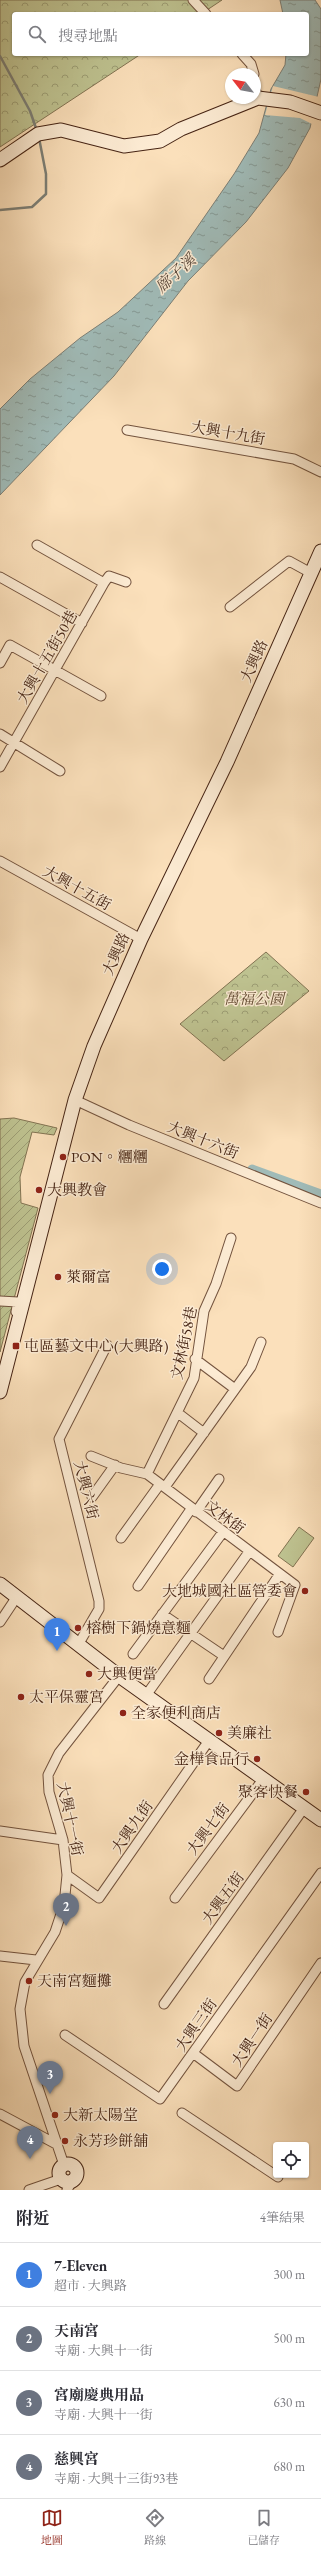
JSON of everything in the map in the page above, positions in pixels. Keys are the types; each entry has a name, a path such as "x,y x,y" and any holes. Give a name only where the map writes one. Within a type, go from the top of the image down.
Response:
{"main road":[{"path":"261,95 290,102 321,112"},
{"path":"0,160 35,136 61,130 124,146 160,141 181,129 238,104"},
{"name":"大興路","path":"0,1392 75,1100 94,1046 141,939 227,762 321,551"},
{"path":"0,1584 16,1598 119,1676 147,1694 321,1820"},
{"path":"64,2165 70,2164 76,2168 77,2176 67,2183"}],"street":[{"path":"193,0 204,12"},
{"path":"244,56 251,64 252,68"},
{"name":"大興十九街","path":"128,430 294,459 321,472"},
{"path":"37,545 104,583 109,576 126,582"},
{"path":"230,607 289,561 311,573"},
{"path":"0,577 82,623"},
{"name":"大興十五街50巷","path":"0,767 104,583"},
{"path":"0,663 10,645 101,696"},
{"path":"0,734 60,771"},
{"name":"大興十五街","path":"0,861 141,939"},
{"name":"大興十六街","path":"75,1100 129,1125 321,1203"},
{"name":"文林街58巷","path":"147,1474 194,1378 195,1359 204,1311 216,1284 231,1238"},
{"path":"0,1301 18,1302 2,1363 0,1363"},
{"path":"121,1538 204,1433 250,1367 261,1342"},
{"name":"大興六街","path":"78,1645 99,1609 99,1601 59,1439 107,1345"},
{"path":"195,1359 235,1388"},
{"path":"178,1413 204,1433"},
{"name":"文林街","path":"91,1456 115,1465 147,1474 193,1511 294,1585 278,1632"},
{"path":"92,1497 115,1465"},
{"path":"138,1586 193,1511 219,1479"},
{"path":"133,1654 223,1532"},
{"path":"147,1694 249,1552"},
{"path":"209,1679 279,1575"},
{"path":"0,1622 16,1598"},
{"path":"162,1614 224,1656"},
{"name":"大興十一街","path":"64,2165 24,2046 20,2009 25,1982 36,1960 55,1932 64,1905 67,1875 63,1840 49,1792 48,1775 59,1753 119,1676"},
{"name":"大興九街","path":"67,1875 99,1898 210,1740"},
{"name":"大興七街","path":"175,1898 264,1778"},
{"name":"大興五街","path":"164,2004 304,1808"},
{"path":"0,1830 63,1840"},
{"name":"大興三街","path":"65,2035 160,2099 321,1872"},
{"path":"0,1956 36,1960"},
{"name":"大興一街","path":"193,2053 237,2086 321,1964"},
{"path":"182,2112 273,2174"},
{"path":"0,2114 56,2144"},
{"path":"29,2190 67,2183"}],"green space":[{"path":"0,0 222,0 204,12 12,12 12,56 138,56 0,147"},
{"name":"萬福公園","path":"266,952 309,991 224,1061 180,1024"},
{"path":"14,1118 57,1128 54,1135 32,1132 20,1177 21,1203 38,1208 0,1352 0,1119"},
{"path":"299,1527 314,1538 293,1567 278,1556"}],"water":[{"name":"廍子溪","path":"280,0 315,0 321,9 321,79 310,128 288,168 246,222 188,281 114,376 0,495 0,409 30,379 80,338 118,312 176,258 234,174 259,133 271,89 285,65 286,56 309,56 309,12 283,12"}],"pier":[{"path":"273,86 319,97 312,124 300,118 265,115"}],"waterway":[{"path":"0,56 30,111 37,131"},
{"path":"0,210 32,207 46,194 46,174 39,138"},
{"path":"252,1169 321,1194"}],"place":[{"name":"PON。糰糰","path":"63,1157"},
{"name":"大興教會","path":"39,1190"},
{"name":"萊爾富","path":"58,1277"},
{"name":"屯區藝文中心(大興路)","path":"16,1346"},
{"name":"大地城國社區管委會","path":"305,1591"},
{"name":"榕樹下鍋燒意麵","path":"78,1628"},
{"name":"7-Eleven","path":"57,1651"},
{"name":"大興便當","path":"89,1674"},
{"name":"太平保靈宮","path":"21,1697"},
{"name":"全家便利商店","path":"123,1713"},
{"name":"美廉社","path":"219,1733"},
{"name":"金樺食品行","path":"257,1759"},
{"name":"聚客快餐","path":"306,1792"},
{"name":"天南宮","path":"66,1926"},
{"name":"天南宮麵攤","path":"29,1981"},
{"name":"宮廟慶典用品","path":"50,2094"},
{"name":"大新太陽堂","path":"55,2115"},
{"name":"永芳珍餅舖","path":"65,2141"},
{"name":"慈興宮","path":"30,2159"}]}
